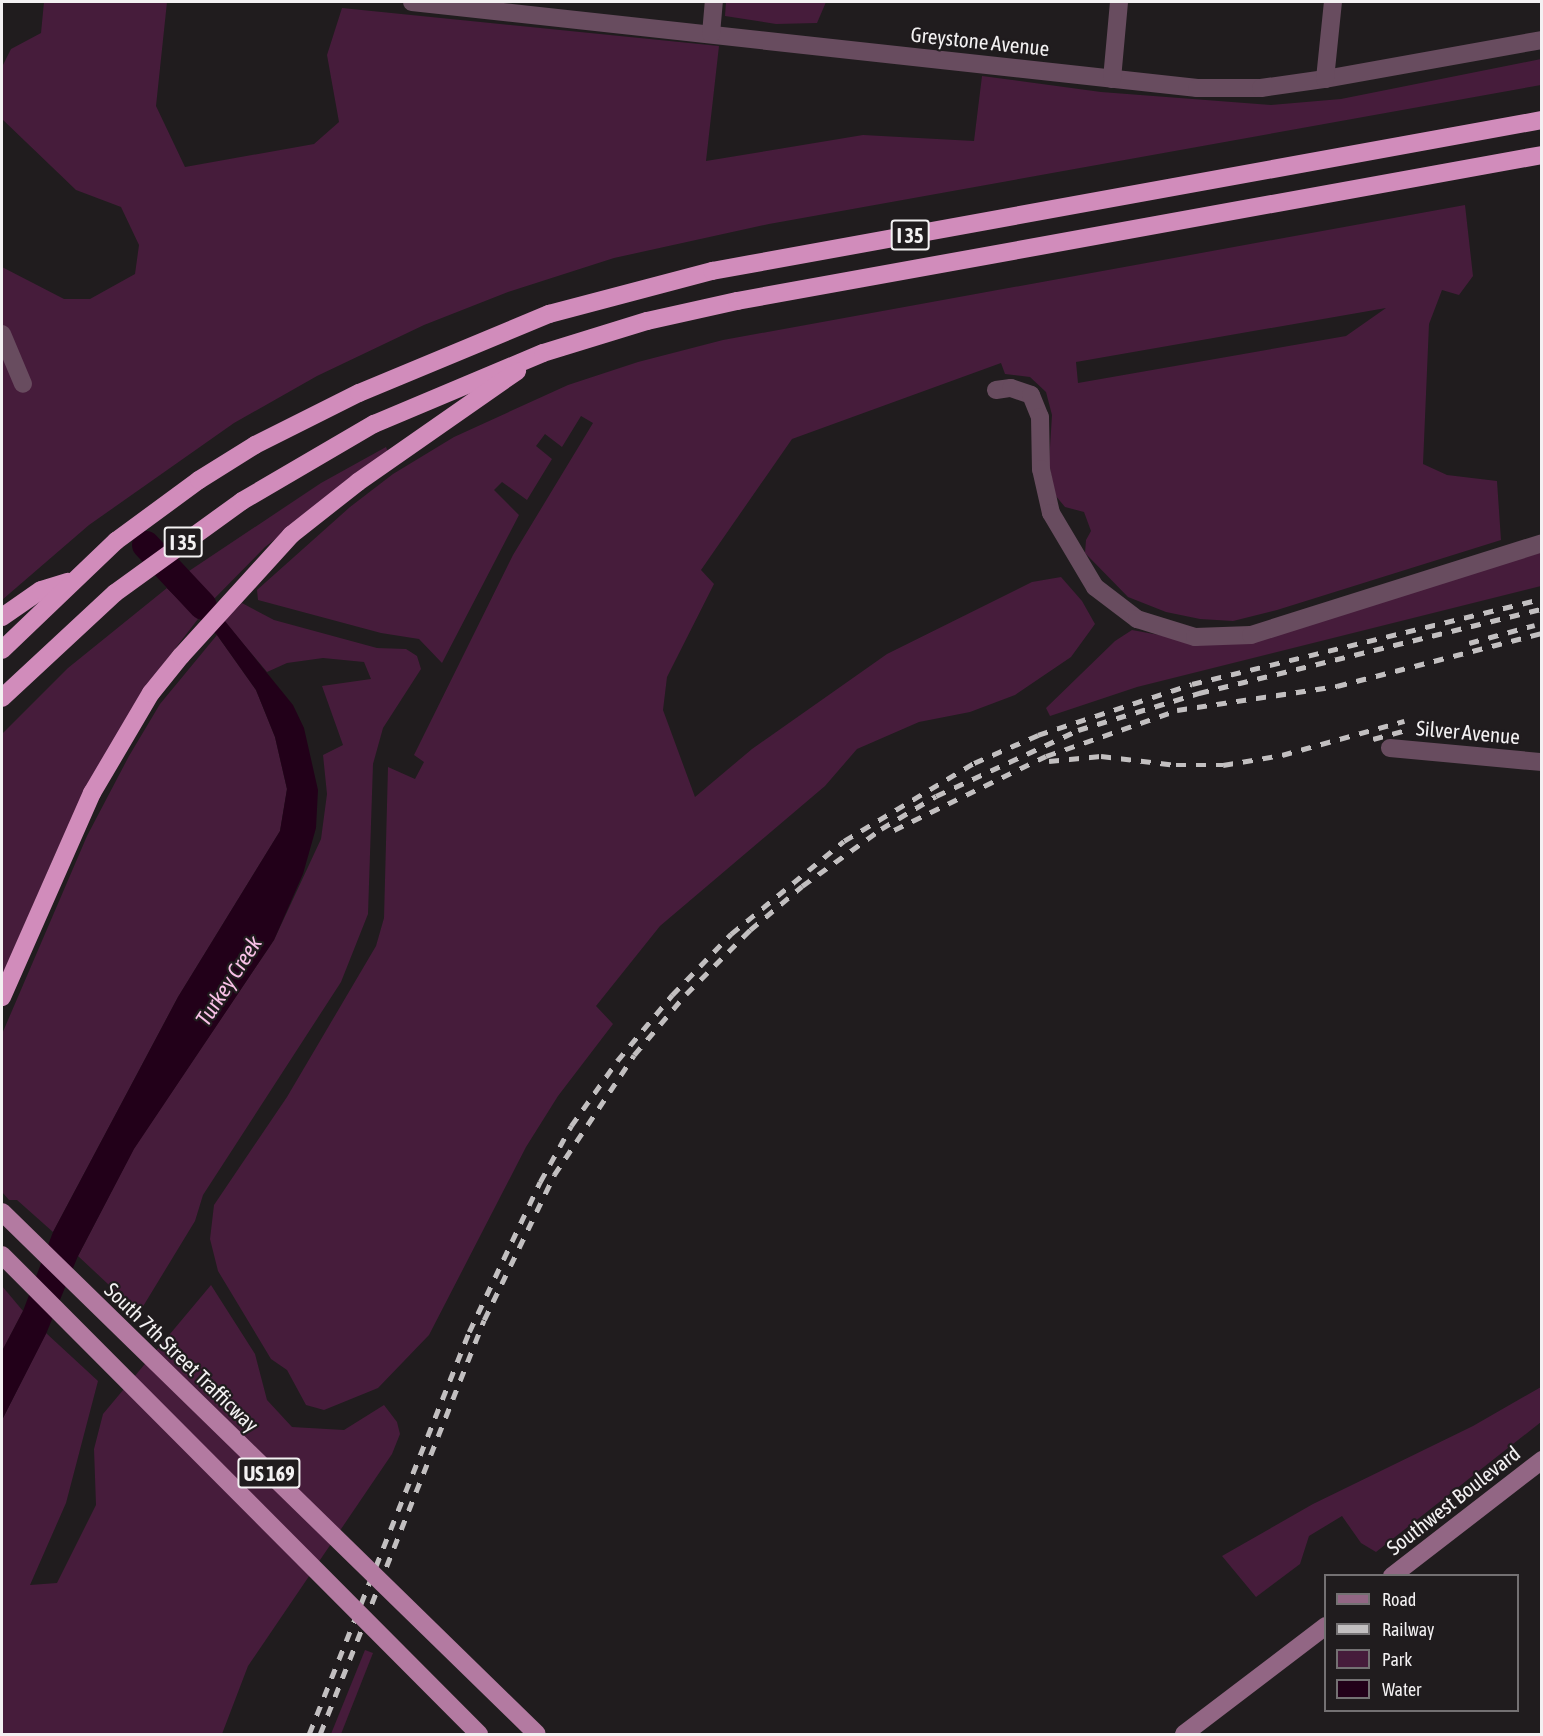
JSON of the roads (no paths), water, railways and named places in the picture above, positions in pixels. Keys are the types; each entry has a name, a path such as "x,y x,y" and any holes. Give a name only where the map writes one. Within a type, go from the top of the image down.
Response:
{"highway":[{"name":"I 35","path":"46,595 68,582 116,541 199,480 301,423 448,354 549,314 624,292 712,271 1542,120"},
{"name":"I 35","path":"2,698 56,645 178,545 320,452 439,394 543,353 647,321 737,301 1542,155"},
{"path":"1495,164 1542,165"},
{"path":"2,997 92,793 151,693 291,535 375,469 543,353"},
{"path":"2,617 46,595"},
{"path":"2,650 46,595"}],"main road":[{"name":"South 7th Street Trafficway","path":"2,1212 537,1734"},
{"name":"US 169","path":"2,1255 479,1734"},
{"name":"Southwest Boulevard","path":"1393,1574 1542,1460"},
{"path":"1184,1734 1324,1628"}],"street":[{"name":"Greystone Avenue","path":"412,2 1197,88 1261,88 1325,79 1542,40"},
{"path":"711,34 714,2"},
{"path":"1112,79 1119,2"},
{"path":"1325,79 1333,2"},
{"path":"2,334 23,384"},
{"path":"996,390 1011,388 1031,395 1040,417 1041,469 1051,513 1095,587 1137,619 1195,637 1251,635 1542,543"},
{"name":"Silver Avenue","path":"1390,748 1542,762"}],"water":[{"path":"186,573 293,705 304,728 318,790 316,828 303,874 274,940 134,1149 78,1256 46,1334 2,1420 2,1351 23,1311 53,1232 178,997 280,831 287,789 275,737 256,690 217,635 167,588"}],"waterway":[{"name":"Turkey Creek","path":"146,545 203,606"}],"railway":[{"path":"309,1734 469,1332 540,1182 571,1126 617,1061 672,995 731,934 844,841 974,763 1038,735 1192,684 1542,599"},
{"path":"320,1734 484,1320 554,1175 634,1055 686,994 750,930 802,886 881,829 936,796 1078,730 1199,693 1542,609"},
{"path":"1469,643 1535,625"},
{"path":"894,830 1046,756 1177,710 1337,686 1542,633"},
{"path":"1049,761 1101,756 1176,765 1223,765 1282,755 1404,721"},
{"path":"1373,739 1407,730"}]}
